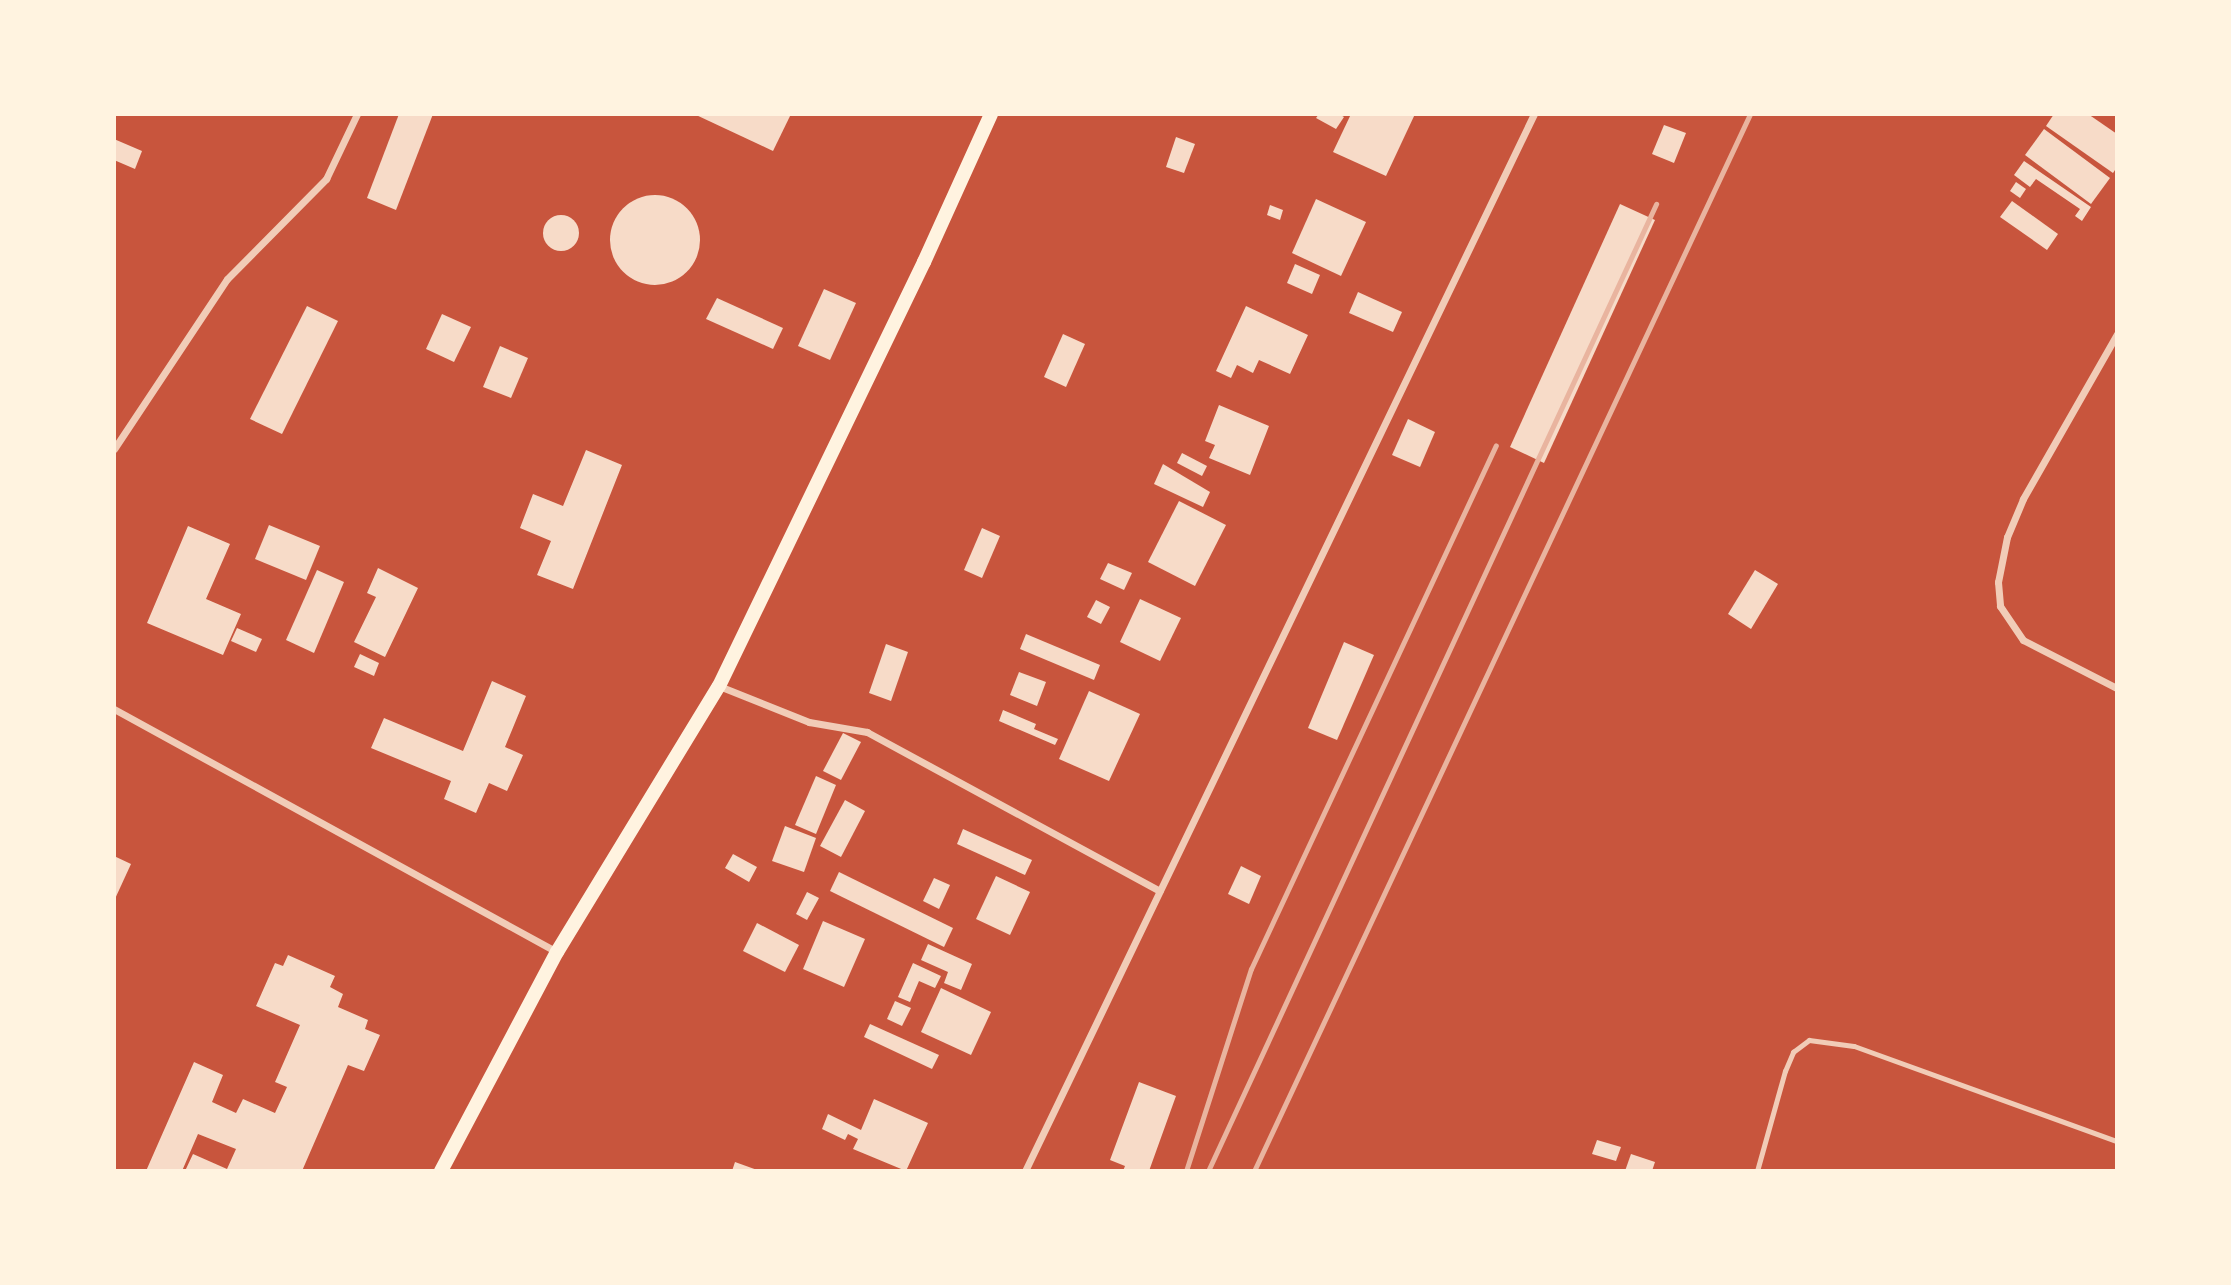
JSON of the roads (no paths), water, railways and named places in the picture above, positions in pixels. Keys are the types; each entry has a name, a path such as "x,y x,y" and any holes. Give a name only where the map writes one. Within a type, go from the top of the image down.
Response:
{"main road":[{"path":"442,1171 557,952 719,686 901,311 991,114"}],"street":[{"path":"114,449 227,279 326,179 357,114"},
{"path":"1025,1171 1534,114"},
{"path":"2117,334 2023,499 2007,537 1998,582 2000,606 2023,640 2117,688"},
{"path":"719,686 809,722 867,732 1160,891"},
{"path":"114,709 557,952"}],"lane":[{"path":"1757,1171 1785,1070 1793,1052 1809,1040 1854,1046 2117,1142"}],"railway":[{"path":"1254,1171 1750,114"},
{"path":"1208,1171 1656,204"},
{"path":"1186,1171 1251,969 1496,445"}]}
